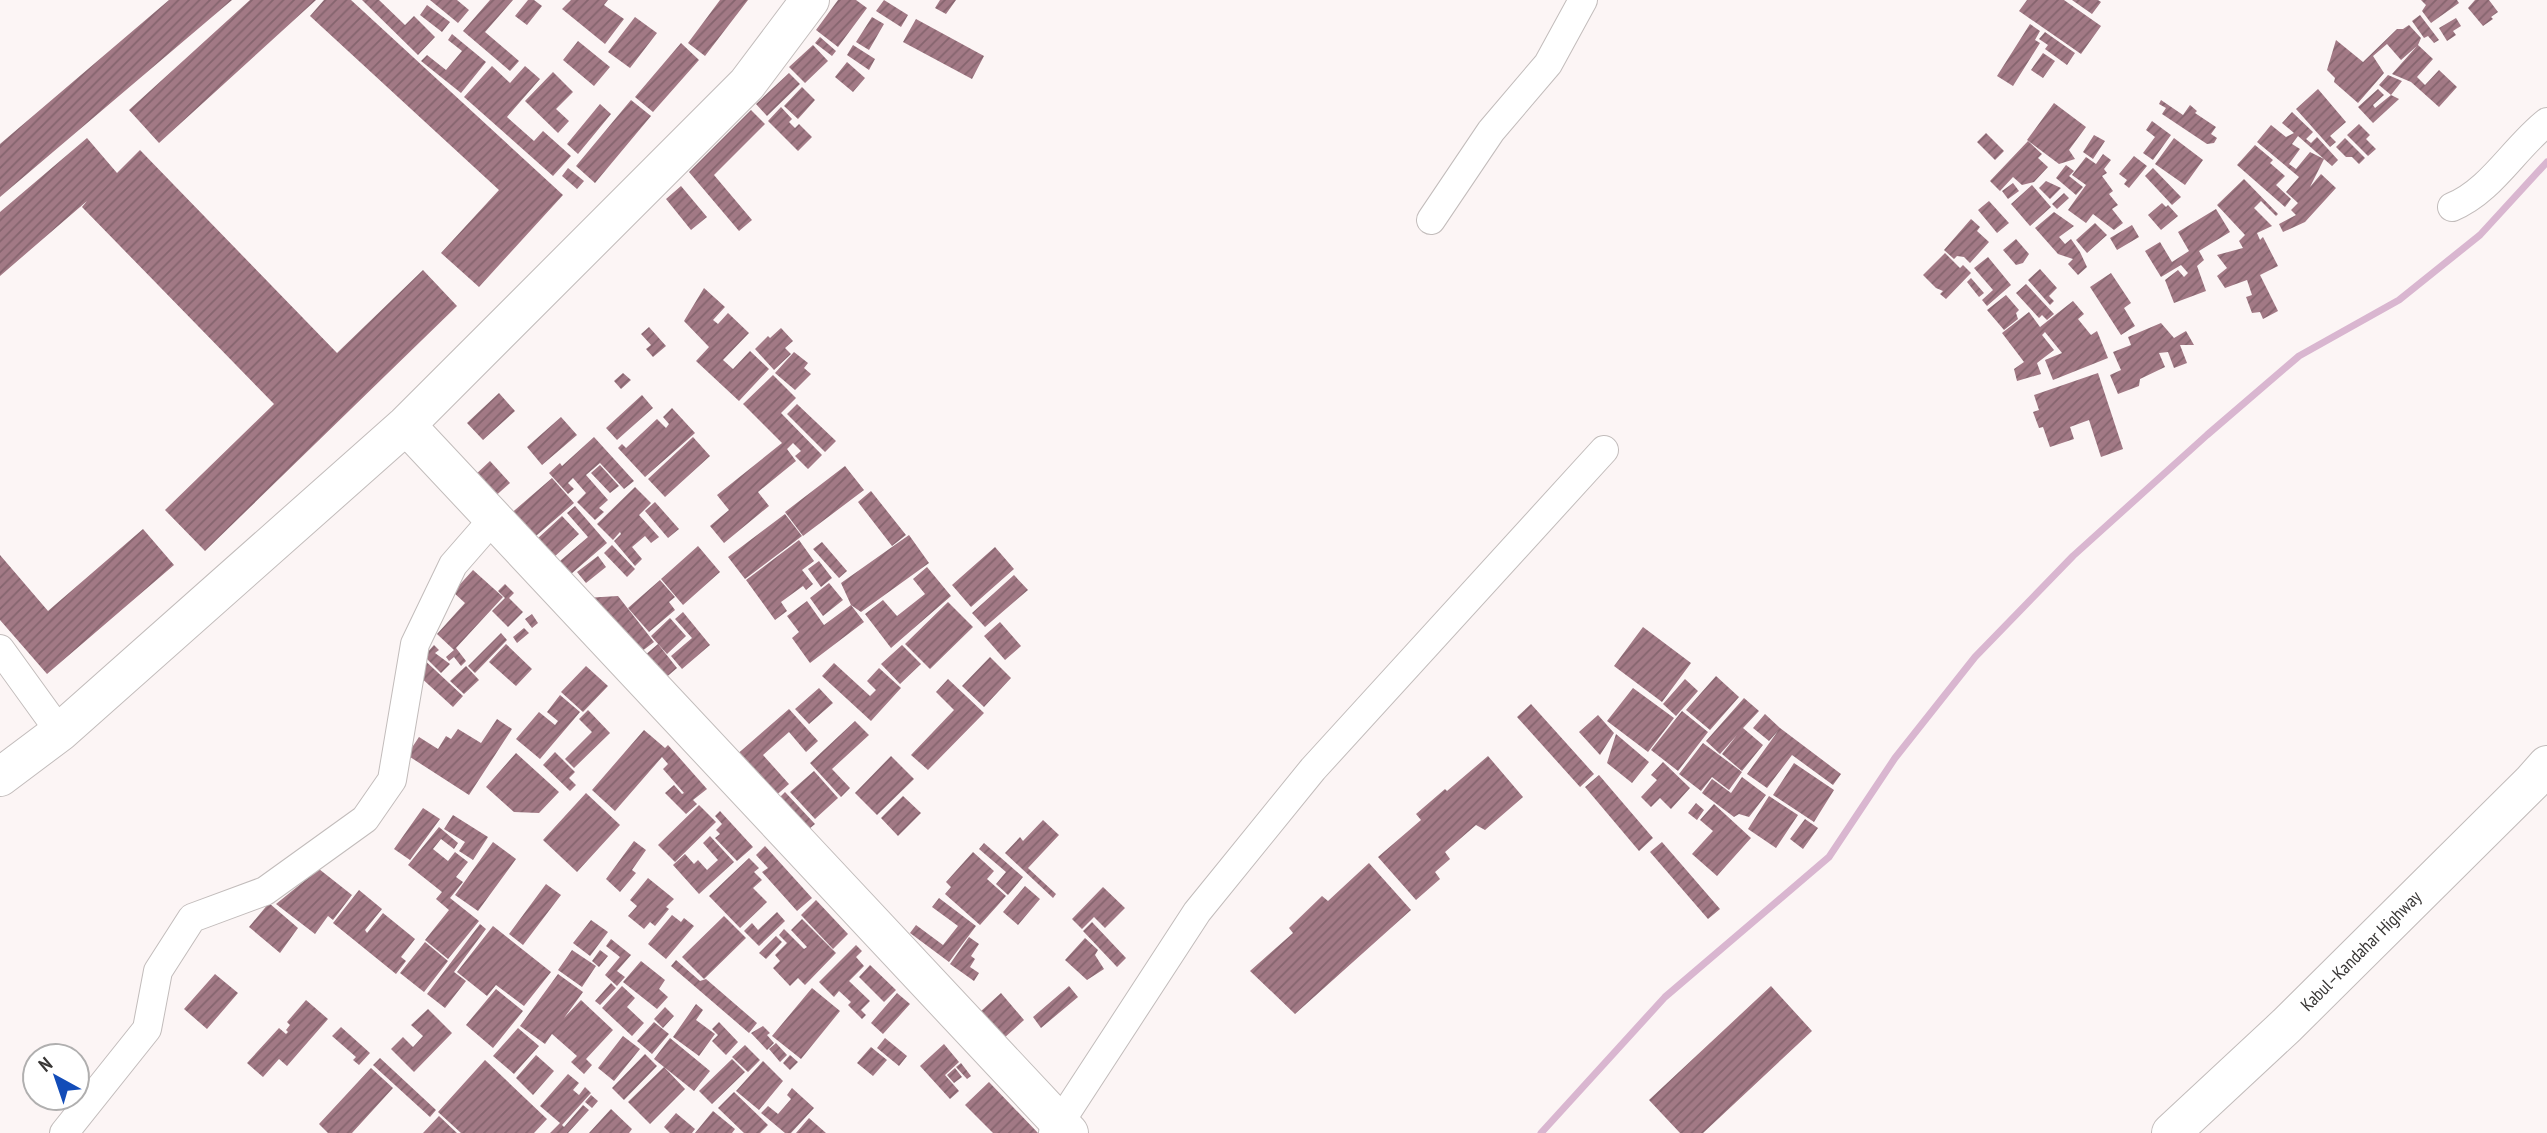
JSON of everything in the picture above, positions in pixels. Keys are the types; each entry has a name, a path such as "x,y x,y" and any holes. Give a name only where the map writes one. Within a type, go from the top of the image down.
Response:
{"street":[{"path":"0,777 60,732 406,425 747,84 810,0"},
{"path":"1431,220 1491,131 1548,64 1583,0"},
{"path":"2452,207 2471,199 2531,134 2547,122"},
{"path":"406,425 1060,1130 1197,912 1313,769 1604,450"},
{"path":"64,1133 147,1030 158,971 192,918 265,891 365,819 392,780 415,644 453,565 494,518"},
{"path":"0,649 60,732"},
{"name":"Kabul–Kandahar Highway","path":"2171,1133 2287,1025 2523,792 2547,765"}],"building":[{"path":"169,0 232,0 0,197 0,144"},
{"path":"250,0 316,0 159,143 129,110"},
{"path":"324,0 351,0 563,195 479,287 441,253 499,190 310,16"},
{"path":"362,0 379,0 405,25 414,16 435,37 418,55"},
{"path":"430,0 457,0 469,10 458,23"},
{"path":"490,0 513,0 485,32 519,61 510,71 463,31"},
{"path":"528,0 534,0 542,6 527,25 515,16"},
{"path":"571,0 608,0 604,5 624,19 605,44 562,9"},
{"path":"720,0 748,0 705,56 688,43"},
{"path":"838,0 856,0 867,8 838,47 816,30"},
{"path":"884,0 908,15 901,27 876,11"},
{"path":"940,0 956,0 946,14 935,8"},
{"path":"2027,0 2064,0 2101,26 2081,54 2019,11"},
{"path":"2072,0 2098,0 2101,2 2092,14"},
{"path":"2421,0 2457,0 2459,3 2431,23 2422,11 2426,5"},
{"path":"2475,0 2489,0 2498,12 2483,26 2468,8"},
{"path":"427,5 450,22 442,32 420,15"},
{"path":"2420,15 2439,40 2434,43 2428,36 2424,38 2412,21"},
{"path":"635,17 657,33 630,68 608,52"},
{"path":"872,17 884,24 869,50 856,42"},
{"path":"2456,18 2461,26 2453,31 2456,35 2447,41 2439,28"},
{"path":"916,19 984,56 972,79 903,42"},
{"path":"2030,24 2040,31 2035,40 2040,43 2013,86 1997,76"},
{"path":"2409,25 2421,38 2418,45 2433,59 2417,77 2425,85 2439,70 2457,87 2439,107 2411,82 2392,74 2417,46 2401,60 2387,44 2373,56 2384,73 2358,103 2334,82 2335,78 2327,70 2336,40 2363,62 2397,29"},
{"path":"2045,32 2075,53 2067,65 2045,49 2048,45 2039,39"},
{"path":"452,34 486,62 461,93 421,61 427,55 446,70 462,51 448,40"},
{"path":"820,37 836,51 832,56 815,43"},
{"path":"578,41 610,67 594,86 563,60"},
{"path":"681,43 699,60 653,112 635,97"},
{"path":"813,45 828,61 805,83 789,67"},
{"path":"853,45 875,59 869,70 847,55"},
{"path":"2043,53 2055,61 2043,78 2031,70"},
{"path":"847,62 865,78 853,92 835,77"},
{"path":"492,66 510,83 525,66 540,79 507,117 534,141 543,131 571,156 553,176 464,97"},
{"path":"553,72 573,92 556,109 569,121 558,133 525,101"},
{"path":"789,73 800,84 767,116 756,104"},
{"path":"2388,75 2402,81 2391,95 2379,85"},
{"path":"802,87 815,100 798,119 784,106"},
{"path":"2318,89 2346,122 2330,136 2336,142 2330,147 2296,109"},
{"path":"2378,89 2384,95 2373,105 2375,108 2391,95 2399,99 2373,123 2358,107"},
{"path":"631,100 651,116 595,183 576,166"},
{"path":"2161,100 2183,115 2190,105 2197,111 2195,113 2216,127 2211,134 2217,138 2214,143 2207,144 2162,114 2166,108 2159,104"},
{"path":"2054,103 2086,127 2069,150 2075,159 2059,164 2027,140"},
{"path":"600,104 611,114 578,154 567,144"},
{"path":"781,107 792,119 789,122 795,128 799,124 812,137 798,151 768,121"},
{"path":"751,110 765,124 714,175 752,220 739,231 689,172"},
{"path":"2292,112 2313,132 2306,139 2311,143 2317,137 2338,160 2332,166 2324,159 2310,187 2321,174 2336,188 2305,222 2283,232 2279,224 2296,215 2291,210 2298,203 2286,192 2299,177 2257,142 2271,125 2286,137 2294,133 2282,123","holes":["2298,136 2324,159 2310,152 2296,169 2289,164 2300,149 2292,144"]},
{"path":"2152,121 2171,135 2153,160 2143,153 2155,137 2146,130"},
{"path":"2359,124 2370,135 2366,139 2376,149 2368,156 2347,135"},
{"path":"1986,133 2004,151 1995,160 1977,142"},
{"path":"2094,135 2105,141 2093,159 2083,152"},
{"path":"87,138 117,173 140,150 337,353 423,270 457,306 205,551 165,510 274,404 82,207 87,201 0,276 0,212"},
{"path":"2174,138 2203,160 2185,185 2155,164"},
{"path":"2345,138 2365,158 2359,164 2336,147"},
{"path":"2028,141 2042,154 2038,158 2048,167 2034,182 2022,185 2013,177 2000,191 1990,181"},
{"path":"2255,145 2273,160 2270,163 2285,176 2276,185 2291,199 2285,207 2237,165"},
{"path":"2103,154 2111,160 2104,169 2107,173 2102,176 2113,191 2109,194 2118,205 2112,209 2123,223 2114,230 2093,214 2086,223 2068,210 2086,185 2072,175 2086,157 2096,164"},
{"path":"2134,156 2147,166 2129,188 2124,184 2127,180 2119,174"},
{"path":"2066,165 2074,171 2069,176 2083,187 2076,195 2056,178"},
{"path":"568,168 584,181 577,189 562,176"},
{"path":"2153,168 2181,197 2172,205 2145,176"},
{"path":"2244,179 2278,214 2276,216 2261,201 2254,208 2272,226 2257,233 2260,240 2263,237 2278,266 2260,275 2278,311 2263,319 2260,312 2252,313 2246,297 2252,295 2247,280 2225,288 2217,276 2227,268 2217,255 2243,248 2239,241 2245,235 2217,205"},
{"path":"2046,181 2061,188 2050,199 2039,188"},
{"path":"2013,183 2019,191 2008,199 2002,191"},
{"path":"2032,185 2051,207 2030,226 2011,204"},
{"path":"681,186 707,217 691,230 666,199"},
{"path":"2064,193 2069,198 2057,209 2052,204"},
{"path":"1989,201 2009,223 1997,233 1978,210"},
{"path":"2162,203 2166,207 2168,205 2178,216 2161,230 2148,215"},
{"path":"2216,209 2230,232 2199,251 2204,260 2197,266 2206,291 2174,303 2165,280 2178,270 2184,277 2188,273 2181,265 2161,277 2145,251 2160,242 2172,262 2189,251 2178,232"},
{"path":"2054,212 2074,226 2059,237 2065,244 2071,239 2080,252 2087,267 2078,275 2068,264 2073,259 2058,254 2035,228"},
{"path":"1971,219 1980,227 1977,231 1989,242 1970,263 1964,257 1957,256 1954,259 1944,250"},
{"path":"2095,223 2107,235 2087,253 2076,240"},
{"path":"2132,225 2139,237 2117,250 2110,238"},
{"path":"2016,239 2029,254 2023,263 2016,265 2003,250"},
{"path":"1945,253 1960,268 1963,265 1971,273 1946,299 1940,294 1943,291 1923,275"},
{"path":"1988,257 2011,285 1987,306 1982,300 1993,290 1974,268"},
{"path":"2040,269 2057,288 2049,296 2054,301 2050,305 2028,280"},
{"path":"2111,273 2131,303 2124,308 2135,326 2121,335 2090,287"},
{"path":"1971,278 1984,293 1979,297 1967,282"},
{"path":"2026,284 2054,314 2047,320 2042,315 2039,318 2016,293"},
{"path":"704,288 725,307 713,320 718,324 728,313 749,333 723,360 733,369 750,351 769,369 739,401 696,361 709,347 684,321"},
{"path":"2006,295 2019,310 2016,313 2018,319 2004,330 1987,310"},
{"path":"2073,301 2084,314 2078,319 2091,335 2097,331 2108,358 2053,380 2045,360 2062,353 2045,332 2042,335 2054,350 2037,363 2041,374 2017,381 2014,369 2024,362 2002,333 2029,312 2040,327"},
{"path":"2161,323 2174,338 2186,331 2194,345 2180,345 2187,363 2174,368 2168,352 2159,353 2165,367 2140,379 2139,386 2118,394 2110,375 2121,370 2113,352 2131,345 2128,337"},
{"path":"649,327 666,346 653,357 646,349 651,345 641,334"},
{"path":"781,328 793,341 785,348 791,354 774,370 755,349"},
{"path":"794,352 808,363 804,368 811,374 795,390 775,373"},
{"path":"623,373 631,380 621,389 614,381"},
{"path":"2098,373 2123,449 2101,457 2089,420 2070,427 2074,439 2050,447 2043,427 2039,428 2033,412 2039,410 2034,395"},
{"path":"773,375 796,398 781,413 822,455 808,469 795,456 801,451 793,443 787,449 796,461 758,492 769,506 724,543 710,526 729,510 717,495 782,443 743,404"},
{"path":"499,393 515,411 483,440 467,423"},
{"path":"642,395 653,408 617,440 606,428"},
{"path":"797,404 836,441 825,452 787,414"},
{"path":"672,408 695,433 645,477 618,448 622,444 626,448 657,419 666,428 669,424 663,417"},
{"path":"561,417 577,435 542,465 527,447"},
{"path":"594,437 634,481 624,489 600,463 586,475 608,500 599,508 604,512 595,520 577,502 586,493 573,478 568,483 574,489 568,494 549,473 560,463 562,466"},
{"path":"693,437 710,456 665,497 648,479"},
{"path":"490,461 510,483 492,499 473,477"},
{"path":"600,465 619,486 610,493 591,473"},
{"path":"845,466 864,490 803,536 785,512"},
{"path":"552,478 574,503 529,542 508,516"},
{"path":"635,487 651,503 639,515 659,537 651,543 645,536 632,547 642,559 635,566 614,541 620,532 613,540 597,524"},
{"path":"871,491 906,535 892,546 858,502"},
{"path":"655,502 679,529 668,538 645,511"},
{"path":"575,506 607,543 571,574 560,561 588,537 567,513"},
{"path":"785,514 802,536 745,579 728,557"},
{"path":"562,516 579,534 553,558 537,539"},
{"path":"143,529 174,565 47,674 0,620 0,555 48,611"},
{"path":"909,535 929,563 861,612 851,605 841,583"},
{"path":"799,540 814,561 802,570 813,584 806,590 803,586 781,602 787,611 775,620 746,580"},
{"path":"822,542 847,571 839,578 813,549"},
{"path":"612,545 635,569 627,577 604,553"},
{"path":"698,546 720,572 683,605 661,579"},
{"path":"995,547 1014,569 971,607 952,585"},
{"path":"598,556 606,567 586,583 577,572"},
{"path":"819,561 832,578 821,587 808,569"},
{"path":"927,567 951,596 891,648 865,614 883,600 897,616 925,594 913,579"},
{"path":"473,570 503,597 456,648 466,661 461,666 454,657 449,661 446,657 454,650 437,634 465,603 453,592"},
{"path":"1014,575 1028,590 985,627 972,613"},
{"path":"660,580 675,597 669,602 675,610 649,632 628,608"},
{"path":"829,583 843,600 823,616 810,598"},
{"path":"505,584 514,593 509,598 523,612 508,627 492,611 505,598 498,591"},
{"path":"618,596 654,642 633,658 585,598"},
{"path":"807,601 824,625 851,605 864,622 810,663 792,638 799,632 787,616"},
{"path":"948,602 973,627 930,669 905,644"},
{"path":"683,612 710,645 682,669 671,656 692,638 675,619"},
{"path":"532,614 538,623 532,628 525,619"},
{"path":"670,618 686,636 667,654 651,636"},
{"path":"1000,622 1021,646 1005,660 984,636"},
{"path":"1643,627 1691,663 1662,702 1614,666"},
{"path":"524,628 529,633 517,643 513,637"},
{"path":"501,633 507,640 475,673 468,666"},
{"path":"506,644 532,669 516,686 489,662"},
{"path":"658,644 677,668 663,680 644,656"},
{"path":"434,645 439,650 435,653 450,664 441,673 424,656"},
{"path":"902,645 921,664 900,684 881,664"},
{"path":"420,656 463,696 453,707 418,675"},
{"path":"990,657 1011,678 984,707 962,686"},
{"path":"834,663 870,696 876,690 867,681 879,668 901,688 871,721 822,676"},
{"path":"466,666 479,680 464,694 450,681"},
{"path":"586,666 608,686 583,712 561,692"},
{"path":"1716,676 1739,697 1710,730 1686,710"},
{"path":"948,679 984,713 928,770 911,755 954,710 936,692"},
{"path":"1685,679 1698,691 1676,716 1663,704"},
{"path":"819,688 833,703 809,724 795,709"},
{"path":"1633,688 1674,718 1648,752 1607,721"},
{"path":"560,695 580,712 540,759 516,739 539,712 555,725 558,721 547,712"},
{"path":"1744,698 1759,711 1743,728 1763,745 1742,771 1722,754 1737,735 1720,754 1706,741"},
{"path":"1531,704 1594,774 1580,787 1517,717"},
{"path":"789,709 818,741 806,752 789,732 763,755 789,784 772,799 734,757"},
{"path":"588,710 610,733 574,768 565,759 592,732 579,719"},
{"path":"1682,711 1708,732 1678,771 1651,750"},
{"path":"1765,714 1841,774 1833,785 1792,755 1767,788 1747,774 1778,731 1769,741 1753,728"},
{"path":"1598,715 1614,733 1600,755 1579,732"},
{"path":"497,719 512,729 469,795 407,755 419,737 438,749 446,736 451,739 458,729 481,743"},
{"path":"855,721 869,735 832,769 850,788 841,797 810,763"},
{"path":"644,730 665,748 668,745 707,789 693,800 697,804 686,814 665,793 674,785 684,793 663,769 668,764 662,757 615,811 592,790"},
{"path":"1616,734 1649,762 1632,783 1607,763"},
{"path":"1703,743 1742,772 1729,790 1712,777 1701,791 1679,774"},
{"path":"555,752 575,772 569,778 576,785 570,791 543,765"},
{"path":"516,753 559,792 539,813 514,812 486,787"},
{"path":"891,756 914,779 877,815 855,793"},
{"path":"1488,756 1523,797 1485,830 1476,825 1445,852 1450,859 1435,872 1440,879 1416,900 1378,857 1421,820 1416,814"},
{"path":"1663,762 1690,788 1671,809 1660,798 1651,807 1641,797 1657,780 1651,775"},
{"path":"1794,763 1834,790 1814,822 1773,795"},
{"path":"814,771 838,798 815,819 790,792"},
{"path":"1599,775 1653,838 1639,851 1585,787"},
{"path":"1742,777 1766,795 1749,817 1739,814 1734,817 1702,793 1712,779 1731,793"},
{"path":"785,792 815,824 803,834 774,803"},
{"path":"586,793 620,825 577,872 543,840"},
{"path":"903,796 921,813 898,836 881,818"},
{"path":"1769,796 1798,815 1776,848 1748,829"},
{"path":"1696,803 1704,810 1697,820 1688,813"},
{"path":"1714,804 1751,838 1717,876 1692,854 1713,831 1700,820"},
{"path":"699,805 716,822 675,862 658,845"},
{"path":"423,808 440,819 410,860 394,849"},
{"path":"720,811 753,847 737,861 715,838 720,834 716,830 722,824 715,816"},
{"path":"453,815 488,837 473,860 459,851 465,842 444,829"},
{"path":"1805,819 1818,828 1803,849 1790,839"},
{"path":"1043,820 1059,835 1028,868 1056,894 1053,898 1005,853 1020,837 1023,841"},
{"path":"439,827 458,843 454,849 441,839 433,849 448,861 455,852 468,862 456,877 463,882 450,898 479,921 448,959 425,940 449,910 436,899 442,892 408,865"},
{"path":"710,836 734,862 699,894 673,865 685,854 694,864 698,860 707,870 718,860 703,843"},
{"path":"634,841 646,850 632,870 636,873 620,892 606,879"},
{"path":"493,842 516,859 478,911 455,895"},
{"path":"1662,842 1720,909 1708,919 1650,852"},
{"path":"984,843 1023,877 1008,895 996,884 1006,872 979,849"},
{"path":"765,846 812,898 797,911 762,872 768,868 756,855"},
{"path":"973,852 994,871 987,879 1006,896 980,925 945,894 951,887 946,882"},
{"path":"749,858 759,868 754,872 762,880 753,888 767,902 740,928 709,896"},
{"path":"1369,863 1411,910 1295,1014 1250,971 1293,933 1289,928 1322,896 1328,901"},
{"path":"319,869 352,895 333,920 328,916 315,934 276,904"},
{"path":"648,878 674,899 655,926 650,922 644,929 628,916 637,906 630,900"},
{"path":"546,884 561,895 523,945 509,934"},
{"path":"1025,886 1040,899 1018,925 1003,912"},
{"path":"1103,887 1125,908 1105,928 1094,917 1082,929 1072,919"},
{"path":"359,890 382,909 365,930 367,933 383,913 415,939 401,957 406,961 396,974 333,923"},
{"path":"939,898 976,926 949,962 910,933 916,925 943,945 958,926 932,907"},
{"path":"816,900 848,934 833,949 801,915"},
{"path":"269,903 298,928 280,953 249,927"},
{"path":"777,912 785,921 759,946 744,931 752,923 758,930"},
{"path":"672,915 681,922 684,918 694,926 666,959 648,944"},
{"path":"724,916 746,938 704,979 682,957"},
{"path":"802,919 836,953 805,985 798,978 790,986 773,968 780,961 775,955 787,943 779,935 784,929 804,949 807,947 791,930"},
{"path":"591,920 608,932 590,956 573,943"},
{"path":"1092,922 1126,958 1117,967 1083,931"},
{"path":"480,924 486,929 454,972 466,981 445,1008 427,994"},
{"path":"493,926 551,972 524,1006 496,985 487,996 457,972"},
{"path":"776,936 782,942 766,959 759,953"},
{"path":"969,937 979,944 971,956 975,959 970,967 979,973 974,981 950,964"},
{"path":"1085,938 1098,950 1095,955 1104,969 1087,980 1065,960"},
{"path":"611,939 631,955 617,971 625,977 617,986 605,975 620,957 606,946"},
{"path":"425,942 448,961 424,992 400,973"},
{"path":"856,945 862,951 856,957 864,966 849,981 870,1001 861,1010 866,1015 862,1019 848,1005 851,1002 839,991 834,997 819,982"},
{"path":"572,950 596,966 582,987 558,970"},
{"path":"600,950 608,956 599,967 592,961"},
{"path":"676,960 700,981 706,979 757,1023 749,1033 671,966"},
{"path":"641,961 665,980 659,989 668,997 657,1009 623,982"},
{"path":"870,965 896,990 884,1002 859,977"},
{"path":"215,974 238,993 207,1029 184,1009"},
{"path":"558,974 583,992 564,1018 581,1000 613,1030 586,1059 592,1065 584,1074 571,1062 577,1056 552,1034 545,1044 520,1026"},
{"path":"611,983 616,988 600,1005 595,1001"},
{"path":"622,986 635,998 627,1007 644,1023 632,1036 602,1008"},
{"path":"1069,986 1078,997 1041,1028 1033,1017"},
{"path":"1771,986 1812,1031 1703,1133 1680,1133 1649,1100"},
{"path":"812,988 840,1011 801,1059 772,1036"},
{"path":"496,989 523,1011 493,1048 466,1025"},
{"path":"897,993 910,1004 883,1034 871,1023"},
{"path":"1001,993 1024,1020 1003,1039 980,1012"},
{"path":"306,1000 328,1019 287,1066 279,1059 263,1077 247,1063 279,1028 286,1034 288,1032 286,1030 290,1025 287,1022"},
{"path":"696,1004 703,1010 696,1020 715,1034 699,1056 673,1037"},
{"path":"665,1007 674,1016 663,1028 654,1019"},
{"path":"428,1009 452,1033 414,1072 391,1049 403,1037 413,1047 423,1036 411,1025"},
{"path":"654,1022 669,1034 652,1054 637,1041"},
{"path":"719,1022 738,1042 726,1055 712,1041 718,1035 712,1029"},
{"path":"763,1026 774,1043 767,1050 751,1033"},
{"path":"341,1027 370,1053 359,1065 353,1060 356,1057 332,1036"},
{"path":"518,1028 539,1046 514,1074 493,1056"},
{"path":"623,1036 640,1049 614,1081 598,1068"},
{"path":"670,1038 710,1071 694,1091 654,1059"},
{"path":"885,1038 907,1056 899,1066 877,1048"},
{"path":"776,1043 787,1055 780,1062 769,1049"},
{"path":"944,1044 959,1062 945,1075 959,1091 950,1099 920,1066"},
{"path":"745,1045 760,1060 748,1072 732,1057"},
{"path":"871,1047 887,1060 873,1076 857,1063"},
{"path":"645,1054 657,1066 624,1100 612,1088"},
{"path":"536,1055 554,1071 533,1095 516,1078"},
{"path":"790,1055 798,1062 790,1070 783,1063"},
{"path":"380,1058 436,1110 430,1117 373,1065"},
{"path":"732,1059 745,1072 712,1104 699,1091"},
{"path":"485,1060 547,1119 534,1133 461,1133 438,1112"},
{"path":"763,1061 783,1081 759,1110 736,1091"},
{"path":"961,1063 971,1076 967,1079 956,1067"},
{"path":"664,1067 685,1089 650,1124 628,1102"},
{"path":"371,1068 393,1088 352,1133 328,1133 319,1124"},
{"path":"955,1068 962,1077 954,1083 947,1075"},
{"path":"568,1074 579,1083 573,1090 579,1095 585,1087 591,1093 562,1125 564,1127 583,1105 589,1110 568,1133 550,1133 560,1123 540,1106"},
{"path":"989,1082 1038,1133 993,1133 965,1105"},
{"path":"792,1088 814,1108 791,1133 785,1133 761,1113 768,1106 778,1114 791,1099 787,1095"},
{"path":"734,1092 768,1125 760,1133 744,1133 718,1108"},
{"path":"591,1095 598,1101 592,1108 585,1102"},
{"path":"611,1109 632,1129 629,1133 589,1133"},
{"path":"713,1111 735,1129 732,1133 695,1133"},
{"path":"676,1113 695,1129 692,1133 670,1133 664,1127"},
{"path":"439,1116 457,1133 423,1133"},
{"path":"809,1118 826,1133 796,1133"}],"waterway":[{"path":"1541,1133 1665,997 1829,857 1895,758 1975,657 2073,556 2299,356 2399,300 2480,235 2547,162"}]}
